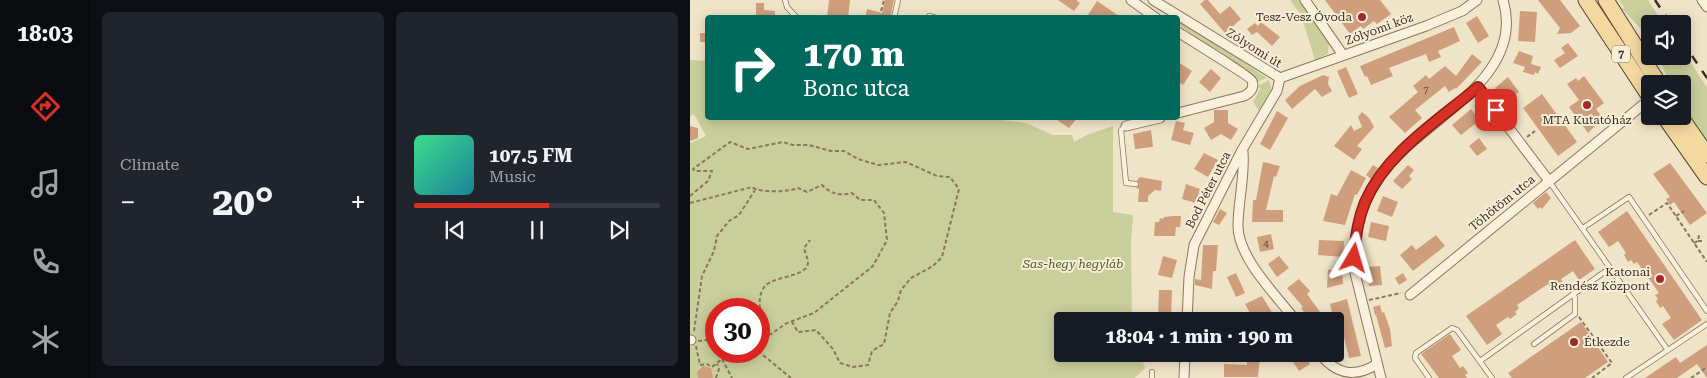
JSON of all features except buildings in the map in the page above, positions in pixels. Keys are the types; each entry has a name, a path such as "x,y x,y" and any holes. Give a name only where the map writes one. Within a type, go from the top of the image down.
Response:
{"main road":[{"name":"7","path":"1586,0 1641,84"},
{"name":"7","path":"1606,0 1653,75"},
{"path":"1670,125 1707,177"},
{"path":"1686,125 1707,155"}],"street":[{"path":"1130,0 1152,15"},
{"name":"Zólyomi út","path":"1152,0 1177,15"},
{"path":"1306,0 1343,55"},
{"name":"Zólyomi köz","path":"1343,55 1440,20 1462,10 1477,0"},
{"path":"1381,378 1361,302 1354,258 1360,218 1366,200 1394,160 1478,87 1496,59 1505,36 1506,14 1503,0"},
{"path":"1702,0 1707,6"},
{"name":"Zólyomi út","path":"1180,17 1280,78 1343,55"},
{"name":"Zólyomi út","path":"1180,33 1246,74 1252,80 1253,86 1248,94 1180,112"},
{"name":"Bod Péter utca","path":"1187,312 1189,277 1194,245 1242,150 1277,90 1280,78"},
{"path":"1478,87 1549,181"},
{"name":"Töhötöm utca","path":"1410,295 1641,105"},
{"path":"1126,126 1152,120"},
{"path":"1242,150 1238,226 1241,245 1255,268 1289,312"},
{"path":"1184,378 1185,362"},
{"path":"1326,362 1334,373 1350,376 1363,375 1377,364"}],"lane":[{"path":"785,0 787,7 794,15"},
{"path":"895,15 898,0"},
{"path":"1126,126 1121,130 1126,183 1136,184"},
{"path":"1549,181 1667,349"},
{"path":"1583,228 1629,198 1707,311"},
{"path":"1480,361 1610,268"},
{"path":"1534,344 1575,314 1575,298 1573,294"},
{"path":"1626,378 1707,324"},
{"path":"1429,378 1415,358 1416,353 1450,329 1457,330 1492,378"},
{"path":"1152,372 1152,378"}],"path":[{"path":"881,12 884,0"},
{"path":"690,196 708,181 712,171 699,172 693,169 730,142 748,149 778,142 798,146 809,145 831,151 844,151 858,159 878,165 906,162 938,176 947,175 954,180 958,189 956,206 949,223 942,257 934,266 911,278 901,290 898,301 890,313 884,344 872,351 868,365 853,367 840,364 833,349 816,330 798,332 792,322"},
{"path":"690,203 752,187 755,190 789,192 798,188 807,192 822,185 829,191 843,196 852,193 860,200 874,200 884,213 887,240 872,266 814,313 770,334"},
{"path":"716,378 719,369 717,364 712,367 707,364 700,365 692,341 702,276 714,252 717,236 729,221 739,215 755,190"},
{"path":"1644,219 1667,204 1707,262"},
{"path":"1676,216 1684,211"},
{"path":"1698,241 1699,235"},
{"path":"762,298 762,292 775,279 793,275 805,268 808,261 804,248 810,240"},
{"path":"1694,243 1703,241"},
{"path":"1361,302 1405,292 1410,295"},
{"path":"1575,314 1582,320 1612,363 1592,378"},
{"path":"692,341 705,340"},
{"path":"770,361 792,378"},
{"path":"724,363 732,378"},
{"path":"1691,378 1707,367"}],"green space":[{"path":"1290,0 1301,0 1329,40 1328,54 1315,60 1301,15"},
{"path":"1619,0 1648,0 1658,15 1641,15 1641,29 1622,9 1624,7"},
{"path":"1180,19 1267,78 1257,82 1250,73 1219,54 1180,25"},
{"name":"Sas-hegy hegyláb","path":"690,60 705,61 705,120 1001,120 1026,123 1053,135 1072,135 1074,142 1087,135 1113,126 1113,212 1133,215 1131,243 1132,312 1054,312 1054,362 1143,362 1145,368 1135,378 690,378 690,347 693,346 690,336 690,143 706,136 694,114 690,116"},
{"path":"1691,63 1707,87 1707,142 1691,118 1691,75 1666,75 1662,65 1691,65"},
{"path":"1269,80 1272,90 1260,112 1253,102 1260,89 1258,86"}],"railway":[{"path":"1655,0 1665,15"},
{"path":"1691,54 1707,78"}],"place":[{"name":"Tesz-Vesz Óvoda","path":"1362,17"},
{"name":"MTA Kutatóház","path":"1587,105"},
{"name":"Katonai Rendész Központ","path":"1660,279"},
{"name":"Étkezde","path":"1574,342"}],"route":[{"path":"1354,258 1360,218 1366,200 1382,173 1394,160 1416,138 1478,87 1496,110"}]}
